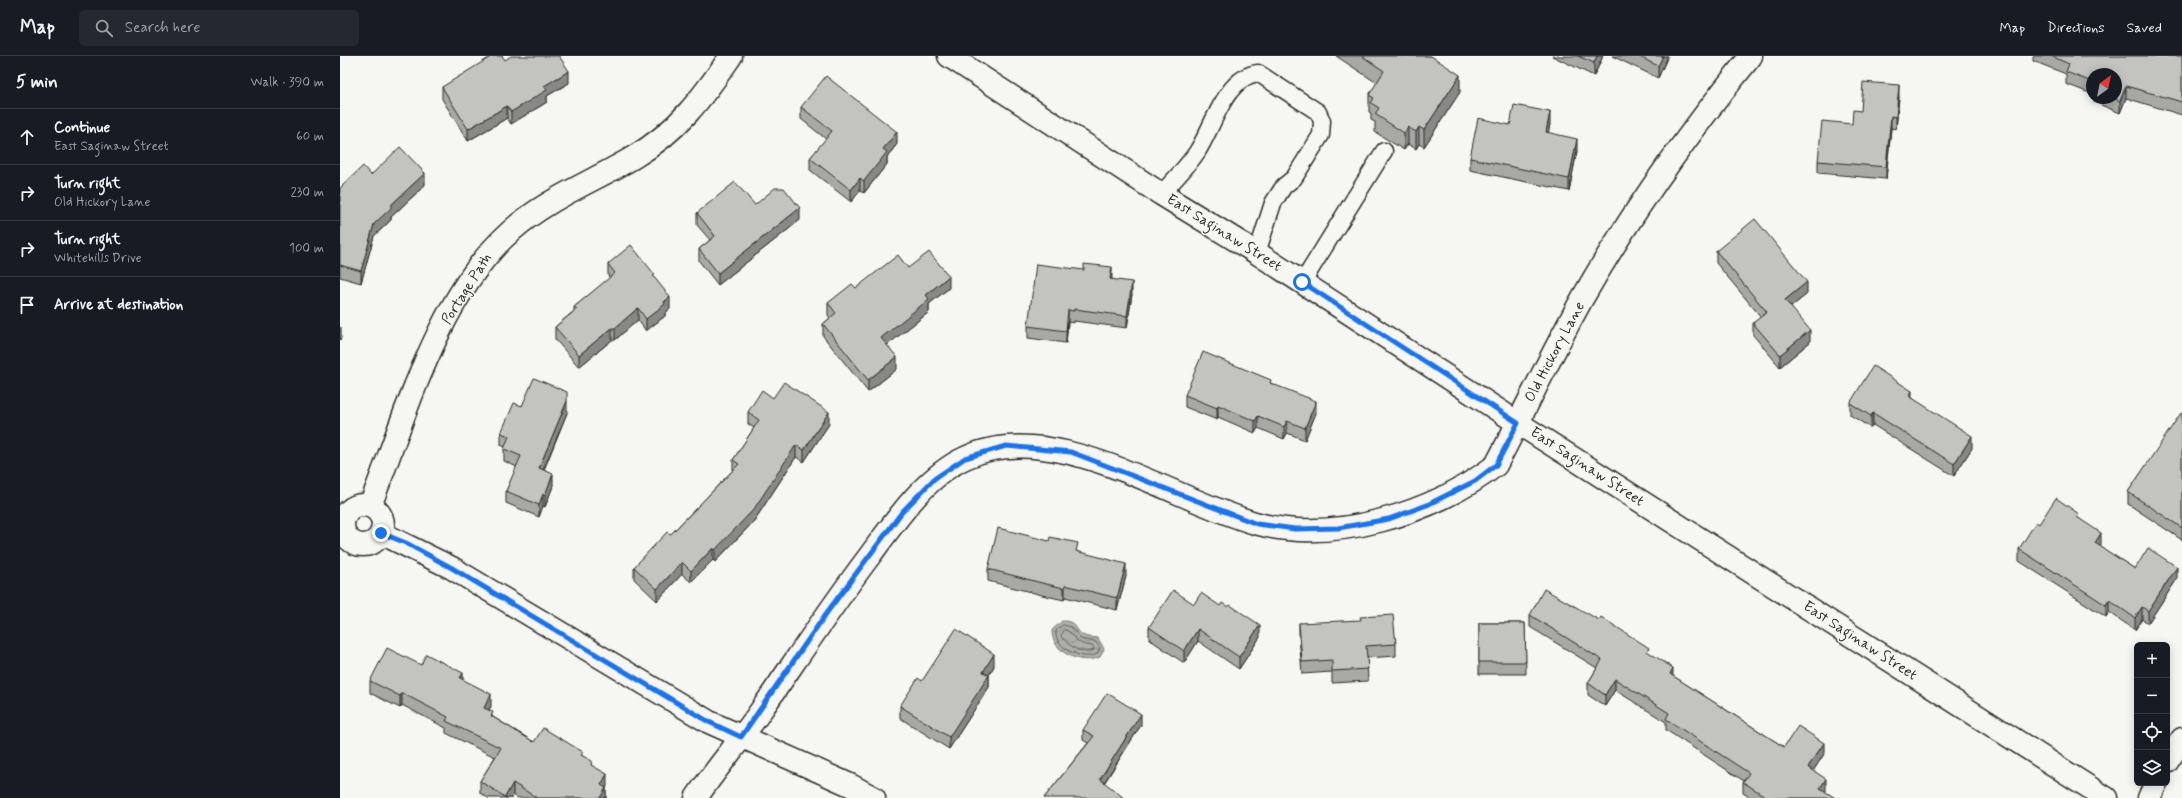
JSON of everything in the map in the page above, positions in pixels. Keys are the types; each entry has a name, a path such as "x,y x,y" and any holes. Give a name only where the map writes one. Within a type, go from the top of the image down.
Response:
{"street":[{"name":"Portage Path","path":"370,506 424,366 454,304 482,260 510,232 542,206 635,157 671,130 699,102 731,56"},
{"name":"East Saginaw Street","path":"949,56 1161,194 1302,282 1518,423 2106,798"},
{"name":"Old Hickory Lane","path":"696,798 718,765 741,737 828,611 902,512 934,479 965,458 1006,446 1071,452 1257,524 1295,529 1338,528 1389,519 1427,505 1475,481 1496,465 1583,299 1625,228 1670,161 1751,56"},
{"path":"358,506 370,506 380,515 382,521 381,533 370,543 357,543 347,536 342,517 352,508 358,506"},
{"path":"381,533 406,543 452,568 709,722 850,785 874,798"},
{"path":"2170,757 2182,739"},
{"path":"2149,798 2155,786"}],"lane":[{"path":"1161,194 1197,152 1208,128 1237,82 1247,74 1258,73 1318,112 1322,121 1321,135 1294,178 1284,186 1273,203 1257,253"},
{"path":"1302,282 1384,151"}],"water":[{"path":"1062,621 1071,622 1079,632 1085,636 1098,638 1104,649 1100,657 1084,660 1068,655 1062,651 1056,645 1052,630"}],"building":[{"path":"492,56 502,56 505,60 511,56 559,56 569,71 544,86 547,90 511,112 507,106 468,129 442,87"},
{"path":"1362,56 1431,56 1460,75 1424,130 1419,127 1416,132 1408,127 1404,133 1375,114 1379,108 1371,103 1374,98 1369,95 1384,71"},
{"path":"1578,56 1597,56 1594,63"},
{"path":"1638,56 1663,56 1658,66"},
{"path":"2051,56 2182,56 2182,102 2126,86 2122,96 2122,68 2086,68 2086,80 2066,72 2069,64"},
{"path":"826,76 897,132 883,149 887,152 864,181 860,178 851,190 810,158 832,131 801,107"},
{"path":"1863,82 1899,85 1896,117 1891,116 1886,167 1818,161 1822,121 1852,124 1853,110 1861,111"},
{"path":"1514,105 1550,112 1546,132 1577,139 1569,179 1470,158 1478,118 1510,125"},
{"path":"400,147 425,173 391,205 391,208 374,224 361,271 340,265 340,188 363,166 371,175"},
{"path":"735,182 755,205 775,188 784,188 800,208 718,273 699,249 715,236 697,213"},
{"path":"1755,219 1807,282 1785,300 1810,330 1780,355 1753,323 1767,312 1716,251"},
{"path":"631,245 655,275 653,276 670,297 664,302 665,304 646,319 638,308 615,328 612,328 579,355 555,327 577,309 574,307 615,273 608,264"},
{"path":"929,252 949,276 926,295 929,299 881,338 897,357 868,380 823,324 836,313 828,303 852,284 856,288 898,255 908,268"},
{"path":"1036,264 1084,270 1084,264 1112,267 1110,279 1132,282 1127,316 1074,309 1074,311 1068,310 1066,331 1028,326"},
{"path":"1203,352 1271,380 1270,383 1316,401 1305,428 1287,421 1284,427 1258,416 1255,421 1218,405 1217,408 1185,395"},
{"path":"1873,366 1912,391 1909,396 1972,436 1954,464 1873,413 1871,416 1850,403"},
{"path":"534,378 567,392 567,401 539,468 553,474 545,495 543,494 539,505 506,491 521,456 504,449 509,436 501,433 514,403 522,406"},
{"path":"784,382 829,412 804,450 796,445 754,509 715,550 713,548 691,571 682,562 657,589 634,567 667,532 671,534 739,464 733,460 759,420 748,412 762,390 773,398"},
{"path":"2181,413 2182,414 2182,528 2128,492"},
{"path":"2056,498 2079,514 2077,517 2101,533 2095,543 2135,569 2148,548 2177,567 2148,611 2142,607 2135,618 2109,600 2106,605 2019,549 2036,522 2039,524"},
{"path":"998,528 1049,541 1050,537 1078,543 1076,551 1126,564 1117,598 1065,585 1064,588 988,569"},
{"path":"1544,589 1599,620 1601,617 1649,648 1647,651 1673,668 1670,674 1784,747 1798,726 1824,743 1808,767 1826,779 1820,788 1835,798 1768,798 1743,782 1749,773 1666,719 1669,713 1615,679 1605,695 1588,683 1602,660 1530,615"},
{"path":"1173,590 1194,604 1201,593 1220,606 1222,603 1228,607 1230,605 1260,625 1239,657 1198,629 1184,651 1149,627"},
{"path":"1393,615 1396,644 1366,646 1368,669 1332,671 1332,660 1302,662 1299,623 1361,620 1360,617"},
{"path":"1479,623 1525,623 1526,662 1479,662"},
{"path":"956,629 994,654 983,672 989,675 949,737 900,706 918,678 922,681"},
{"path":"387,648 421,665 426,654 463,673 460,678 491,694 484,708 493,712 491,716 534,742 543,728 583,752 581,755 592,761 591,765 607,774 601,785 606,788 600,798 537,798 513,783 505,797 480,781 501,748 446,721 448,717 402,693 400,696 370,681"},
{"path":"1107,693 1141,714 1100,779 1124,798 1044,798 1094,736 1083,730"}],"route":[{"path":"381,533 406,543 452,568 709,722 741,737 761,711 828,611 902,512 934,479 965,458 1006,446 1071,452 1257,524 1295,529 1338,528 1389,519 1427,505 1475,481 1496,465 1518,423 1302,282"}]}
